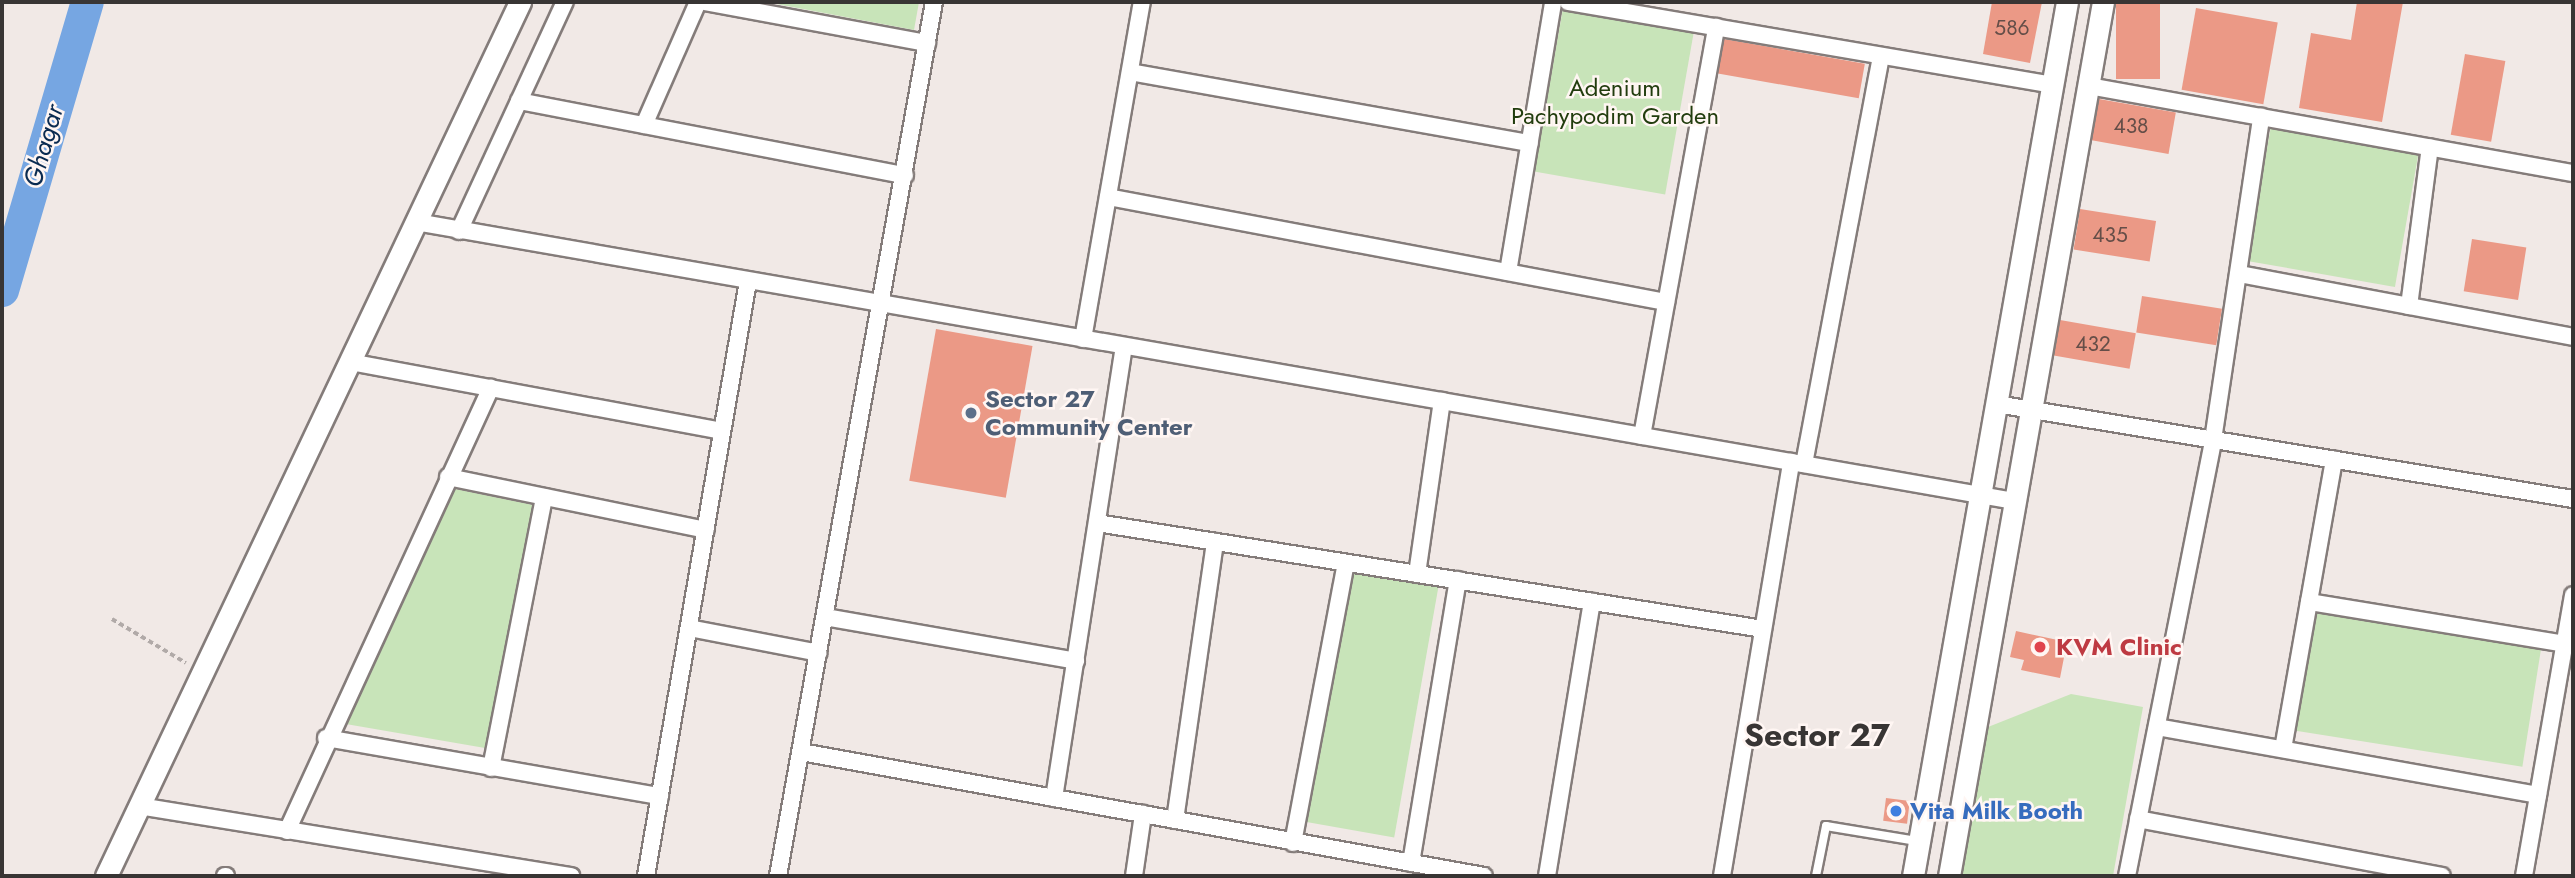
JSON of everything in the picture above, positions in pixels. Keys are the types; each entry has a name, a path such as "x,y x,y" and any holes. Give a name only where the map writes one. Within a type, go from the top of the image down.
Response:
{"street":[{"path":"106,876 520,2"},
{"path":"459,231 565,2"},
{"path":"645,125 698,2"},
{"path":"705,2 927,43"},
{"path":"778,876 883,304 934,2"},
{"path":"1083,339 1142,2"},
{"path":"1508,272 1553,2"},
{"path":"1568,2 2052,85"},
{"path":"1913,876 2067,2"},
{"path":"1949,876 2103,2"},
{"path":"1642,436 1716,27"},
{"path":"1722,876 1763,629 1881,55"},
{"path":"1130,72 1530,143"},
{"path":"2089,86 2573,173"},
{"path":"519,100 905,175"},
{"path":"2127,876 2213,440 2240,274 2260,117"},
{"path":"2409,306 2430,147"},
{"path":"1108,197 1666,302"},
{"path":"416,222 2015,501"},
{"path":"2240,274 2573,337"},
{"path":"646,876 748,281"},
{"path":"1054,798 1124,346"},
{"path":"350,362 722,431"},
{"path":"287,831 326,738 491,388"},
{"path":"1417,574 1442,401"},
{"path":"1996,404 2573,499"},
{"path":"2283,749 2334,459"},
{"path":"448,477 706,530"},
{"path":"491,768 544,497"},
{"path":"1097,523 1763,629"},
{"path":"1175,820 1215,542"},
{"path":"1293,843 1346,563"},
{"path":"1411,863 1458,580"},
{"path":"2524,876 2573,595"},
{"path":"1547,876 1592,602"},
{"path":"2309,602 2565,644"},
{"path":"825,617 1076,661"},
{"path":"689,628 819,653"},
{"path":"2157,727 2538,795"},
{"path":"326,738 660,796"},
{"path":"800,752 1484,876"},
{"path":"139,806 571,876"},
{"path":"1134,876 1143,814"},
{"path":"2138,820 2442,876"}],"lane":[{"path":"1816,876 1826,827 1920,842"}],"path":[{"path":"113,619 202,674"}],"green space":[{"path":"766,2 919,2 914,30"},
{"name":"Adenium Pachypodim Garden","path":"1563,8 1694,31 1665,195 1534,171"},
{"path":"2271,126 2419,152 2395,287 2247,261"},
{"path":"451,488 533,505 485,748 340,723"},
{"path":"1351,570 1439,585 1394,838 1307,822"},
{"path":"2313,612 2541,648 2522,767 2294,731"},
{"path":"2071,694 2143,707 2113,876 1957,876 1983,729"}],"building":[{"path":"1992,2 2042,2 2030,63 1983,54"},
{"path":"2116,2 2160,2 2160,79 2116,79"},
{"path":"2357,2 2403,2 2382,122 2299,108 2311,33 2351,40"},
{"path":"2196,8 2278,22 2263,104 2182,90"},
{"path":"1724,39 1865,64 1859,98 1718,73"},
{"path":"2465,54 2505,61 2491,142 2451,135"},
{"path":"2099,99 2176,113 2169,154 2092,140"},
{"path":"2080,209 2156,221 2150,262 2074,249"},
{"path":"2472,239 2526,248 2518,300 2464,291"},
{"path":"2142,296 2222,309 2216,345 2136,333"},
{"path":"2060,320 2136,333 2130,369 2054,355"},
{"name":"Sector 27 Community Center","path":"936,329 1033,346 1006,498 909,481"},
{"path":"2016,631 2067,642 2060,678 2021,670 2024,660 2010,657"},
{"name":"Vita Milk Booth","path":"1886,798 1910,801 1907,824 1883,821"}],"waterway":[{"name":"Ghagar","path":"2,290 87,2"}],"place":[{"name":"Sector 27 Community Center","path":"971,413"},
{"name":"KVM Clinic","path":"2040,647"},
{"name":"Vita Milk Booth","path":"1896,811"}],"district":[{"name":"Sector 27","path":"1817,735"}]}
